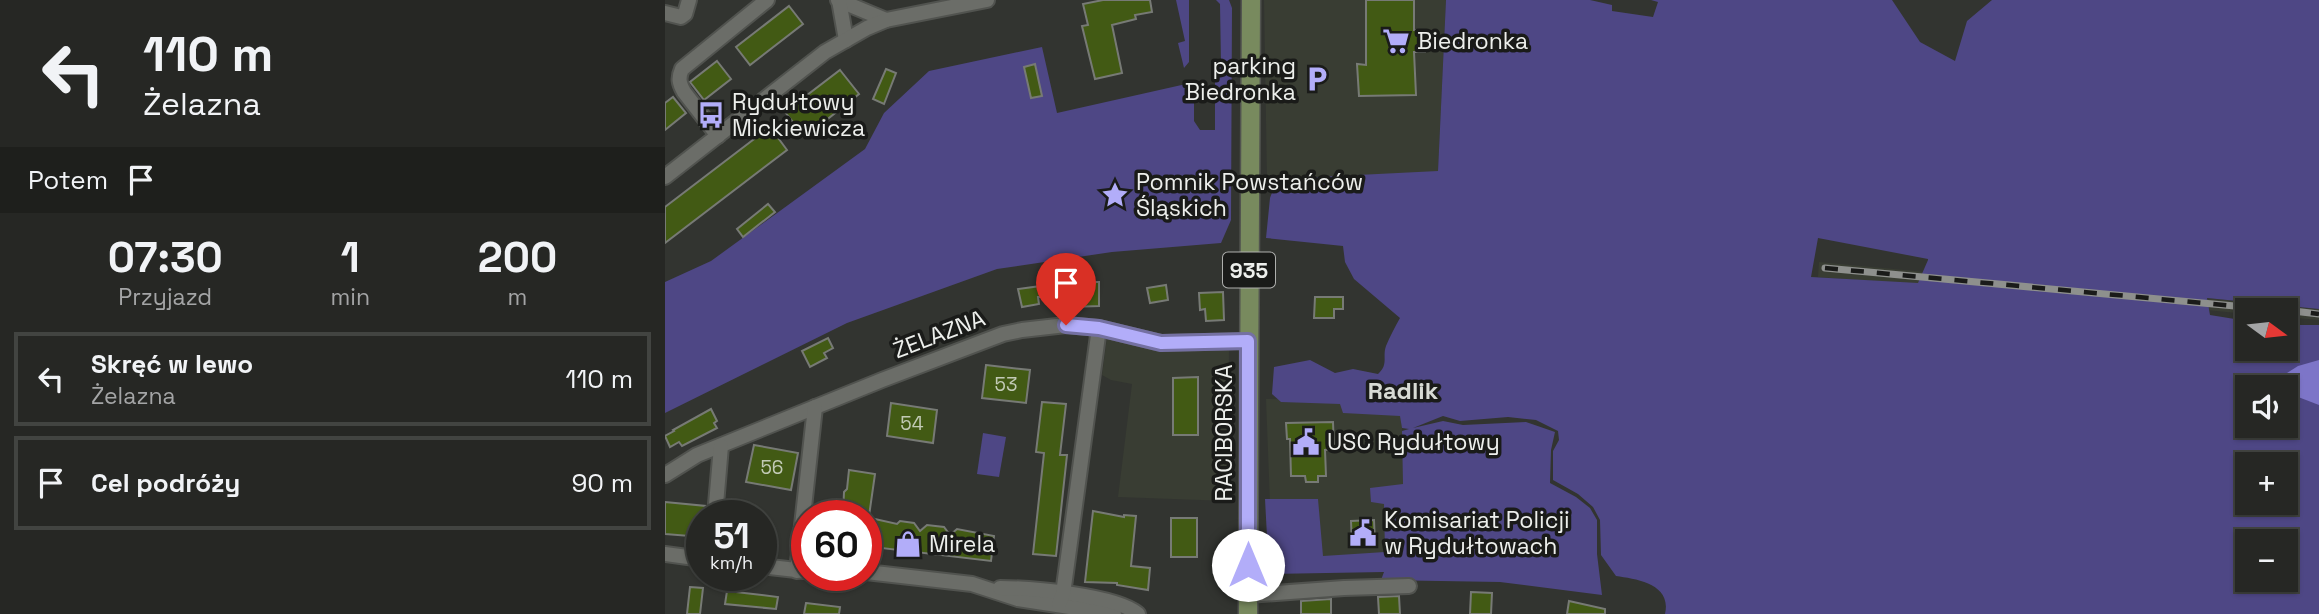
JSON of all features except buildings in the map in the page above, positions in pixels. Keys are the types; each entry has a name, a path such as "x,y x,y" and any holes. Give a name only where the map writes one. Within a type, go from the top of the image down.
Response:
{"main road":[{"name":"RACIBORSKA","path":"1248,614 1251,0"}],"street":[{"path":"665,13 681,17 685,14 689,0"},
{"path":"718,136 684,92 679,75 682,69 767,0"},
{"path":"839,0 846,40"},
{"path":"839,0 887,20"},
{"path":"665,177 825,52 846,40 887,20 987,0"},
{"name":"ŻELAZNA","path":"665,475 697,455 1003,334 1050,326 1099,328 1161,343 1248,341"},
{"path":"1061,599 1099,328"},
{"path":"808,500 815,407"},
{"path":"716,500 721,446"},
{"path":"665,554 686,557"},
{"path":"882,574 972,584 984,588 1021,588 1114,614"},
{"path":"1248,595 1409,586"},
{"path":"1061,599 1122,604 1138,614"}],"shaded area":[{"path":"1176,0 1189,0 1189,62 1184,68 1178,43 1185,41"},
{"path":"1216,0 1229,0 1232,8 1231,220 1221,243 1112,252 997,269 847,323 665,413 665,282 711,261 865,149 884,113 929,71 1042,47 1057,113 1186,84 1194,86 1194,121 1200,130 1215,130 1215,65 1221,65 1220,4"},
{"path":"1264,0 1446,0 1438,172 1267,179"},
{"path":"1446,0 1590,0 1612,5 1612,11 1653,17 1658,2 1651,0 1892,0 1920,42 1955,61 1967,21 1992,0 2319,0 2319,309 2298,307 2298,298 2235,298 2235,301 2207,298 2210,315 2235,319 2235,361 2298,361 2298,325 2319,325 2319,614 1665,614 1666,604 1658,590 1643,581 1616,576 1601,555 1600,520 1593,507 1578,494 1553,480 1553,451 1559,440 1558,431 1536,420 1508,417 1460,421 1443,416 1413,428 1443,421 1463,425 1526,422 1555,432 1551,450 1550,483 1590,508 1597,520 1597,554 1602,595 1500,582 1381,580 1384,572 1269,574 1265,499 1318,499 1323,556 1385,552 1384,504 1371,502 1370,488 1403,484 1402,431 1409,429 1402,428 1400,416 1343,413 1340,404 1281,402 1272,394 1274,367 1310,360 1335,373 1353,369 1378,374 1384,364 1386,346 1400,318 1354,279 1345,262 1343,246 1266,238 1270,198 1277,179 1438,171","holes":["1818,238 1928,259 1918,283 1811,277"]},
{"path":"1819,262 2235,301 2235,313 2054,295 1818,277"},
{"path":"2298,307 2319,309 2319,320 2298,318"},
{"path":"1107,338 1157,348 1229,349 1228,501 1118,497 1132,384 1111,380 1102,375"},
{"path":"2319,360 2319,405 2298,397 2298,375 2287,375 2298,366"},
{"path":"1266,399 1337,400 1401,413 1406,485 1374,500 1389,505 1387,555 1318,558 1270,503"},
{"path":"983,433 1006,437 999,477 977,474"}],"railway":[{"path":"1825,268 2235,306"},
{"path":"2298,312 2319,314"}],"place":[{"name":"Biedronka","path":"1396,41"},
{"name":"parking Biedronka","path":"1317,79"},
{"name":"Rydułtowy Mickiewicza","path":"711,115"},
{"name":"Pomnik Powstańców Śląskich","path":"1115,195"},
{"name":"USC Rydułtowy","path":"1306,442"},
{"name":"Komisariat Policji w Rydułtowach","path":"1363,533"},
{"name":"Mirela","path":"908,544"}],"district":[{"name":"Radlik","path":"1403,390"}],"route":[{"path":"1066,325 1099,328 1161,343 1248,341 1248,565"}]}
